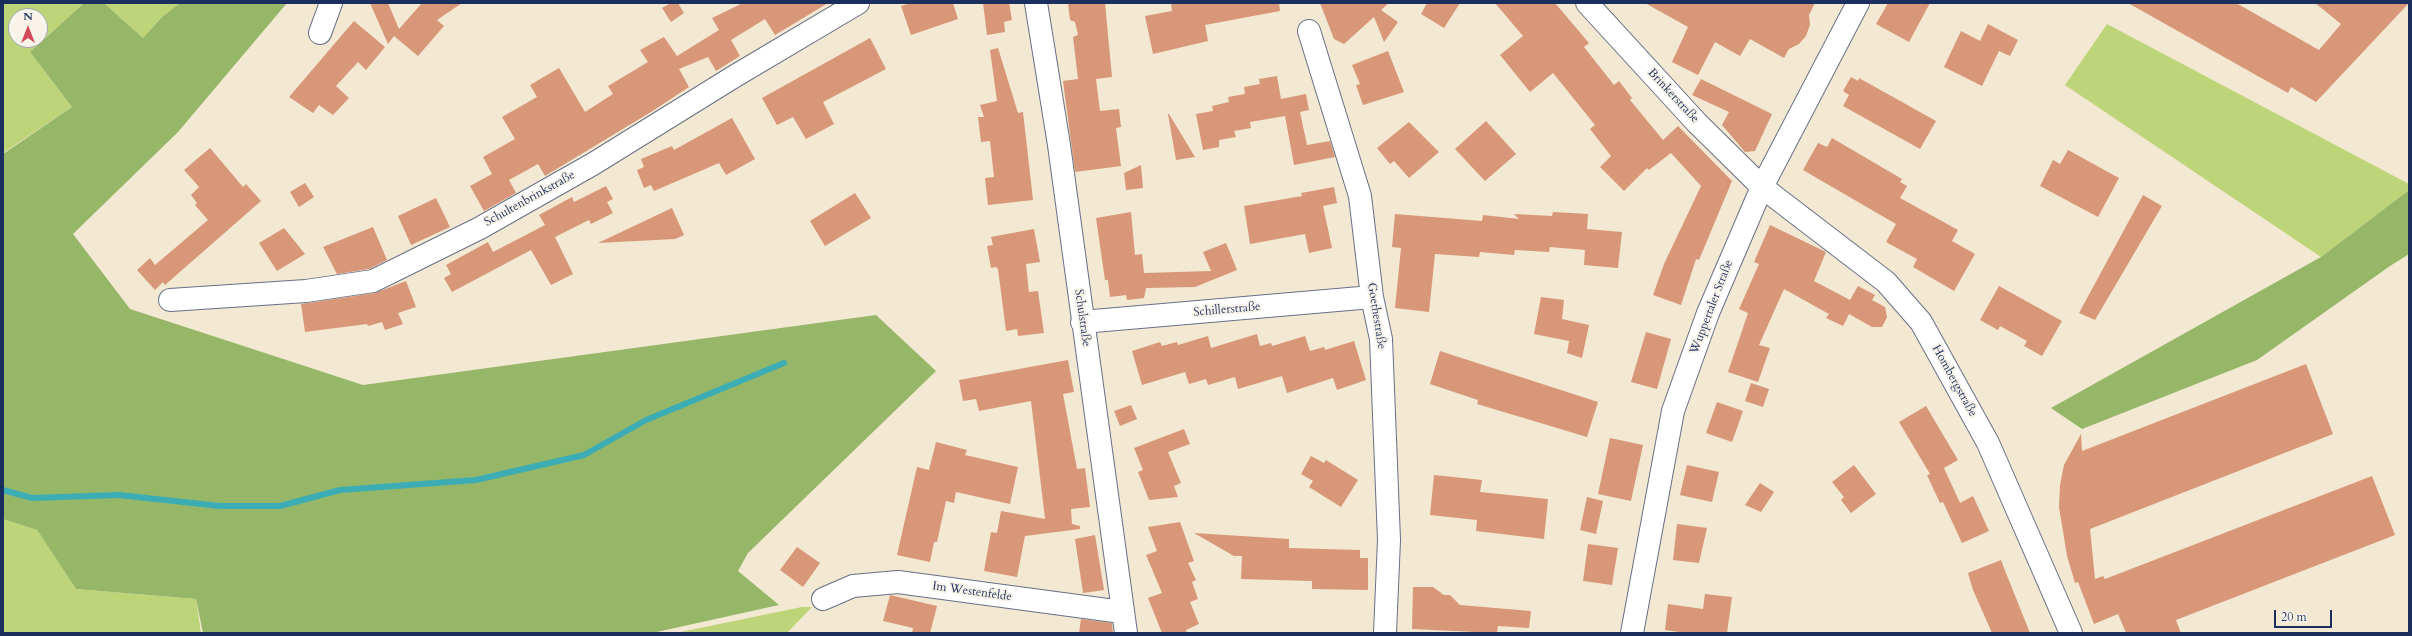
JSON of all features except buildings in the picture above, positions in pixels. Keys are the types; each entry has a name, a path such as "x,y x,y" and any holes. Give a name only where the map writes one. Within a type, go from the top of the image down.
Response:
{"street":[{"path":"320,33 331,3"},
{"name":"Schultenbrinkstraße","path":"170,300 306,291 373,281 480,228 593,164 735,76 858,3"},
{"name":"Schulstraße","path":"1036,3 1059,145 1124,623"},
{"name":"Brinkerstraße","path":"1587,3 1698,123 1762,187"},
{"name":"Wuppertaler Straße","path":"1632,633 1673,411 1708,313 1762,187 1858,3"},
{"name":"Goethestraße","path":"1309,31 1360,196 1372,297 1381,339 1389,540 1385,633"},
{"name":"Hombergstraße","path":"1762,187 1886,282 1921,322 1988,443 2071,633"},
{"name":"Schillerstraße","path":"1082,322 1372,297"},
{"name":"Im Westenfelde","path":"823,598 853,586 898,582 1124,623"}],"green space":[{"path":"3,3 84,3 48,36 48,8 8,8 8,48 34,48 30,52 72,107 3,153"},
{"path":"84,3 104,3 143,38 162,17 180,3 287,3 178,132 73,234 130,309 363,385 876,315 936,371 748,553 738,571 779,605 652,633 203,633 196,599 76,589 37,530 3,519 3,154 72,107 30,52 34,48 48,48 48,36"},
{"path":"104,3 180,3 162,17 143,38"},
{"path":"2107,24 2409,184 2409,190 2321,257 2065,85"},
{"path":"2409,190 2409,254 2257,360 2082,429 2051,408 2321,257"},
{"path":"3,519 37,530 76,589 196,599 201,633 3,633"},
{"path":"802,607 812,607 787,633 676,633"}],"waterway":[{"path":"3,490 32,498 119,495 220,506 280,506 340,490 476,480 584,455 646,420 784,363"}]}
